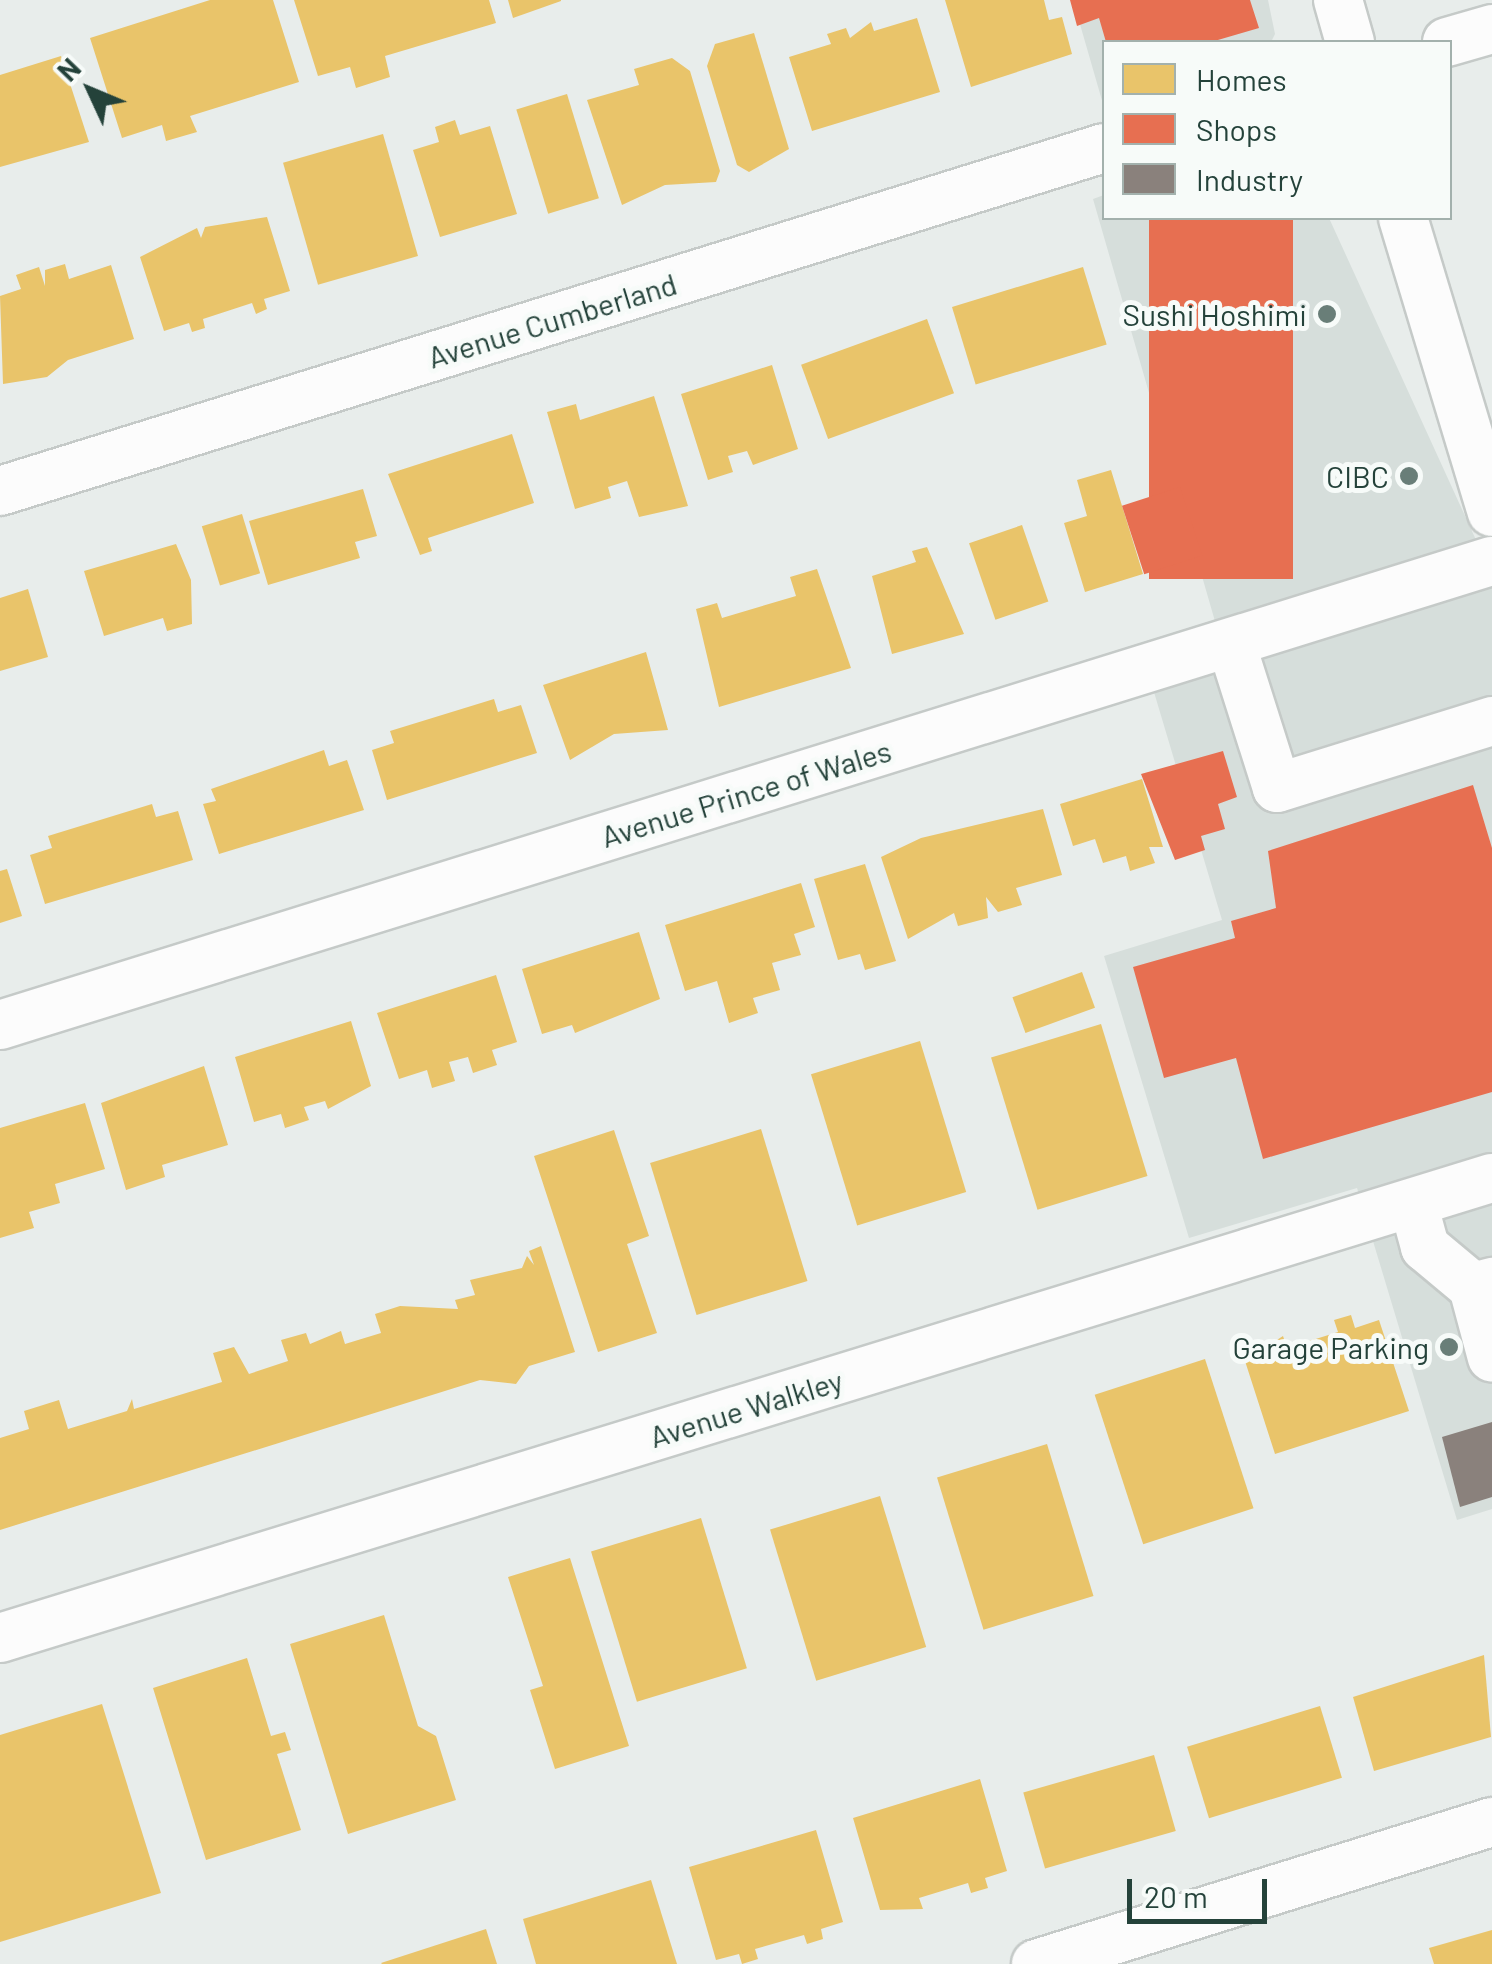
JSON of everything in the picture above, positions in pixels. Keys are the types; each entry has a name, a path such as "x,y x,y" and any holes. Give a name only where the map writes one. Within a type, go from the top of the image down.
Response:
{"street":[{"path":"1338,0 1349,40"},
{"path":"1452,41 1492,29"},
{"name":"Avenue Cumberland","path":"0,491 1102,149"},
{"path":"1404,220 1492,512"},
{"name":"Avenue Prince of Wales","path":"0,1025 1492,561"},
{"path":"1232,643 1277,788 1492,720"},
{"name":"Avenue Walkley","path":"0,1638 1492,1178"},
{"path":"1413,1203 1425,1246 1482,1284 1492,1358"},
{"path":"1036,1964 1492,1822"}],"shaded area":[{"path":"1073,0 1268,0 1275,34 1272,40 1102,40 1102,101"},
{"path":"1102,196 1102,220 1330,220 1492,575 1492,1509 1457,1520 1357,1188 1189,1238 1104,956 1222,920 1148,672 1223,649 1093,199"}],"building: Homes":[{"path":"210,0 273,0 299,82 190,116 197,132 166,141 162,125 122,138 90,38"},
{"path":"294,0 489,0 496,23 385,56 390,77 356,88 350,67 318,76"},
{"path":"508,0 561,0 561,1 513,18"},
{"path":"945,0 1044,0 1049,20 1062,17 1072,54 971,87"},
{"path":"917,18 940,92 812,131 789,57 831,44 827,34 846,28 850,38 871,22 874,31"},
{"path":"754,33 789,149 749,172 737,165 707,66 715,44"},
{"path":"61,56 89,142 0,167 0,75"},
{"path":"672,58 690,71 720,171 716,182 665,185 622,205 587,100 639,85 634,69"},
{"path":"567,94 599,198 548,214 516,109"},
{"path":"455,120 460,135 490,126 517,214 440,237 413,150 439,142 435,127"},
{"path":"383,134 418,256 318,285 283,163"},
{"path":"267,217 290,291 264,299 267,309 256,314 252,303 203,319 205,328 192,332 189,323 164,331 140,257 197,228 201,238 205,227"},
{"path":"65,264 69,279 111,265 134,339 68,360 47,377 3,384 0,296 21,289 16,275 39,267 45,286 45,270"},
{"path":"1083,267 1107,344 976,385 952,307"},
{"path":"927,319 954,393 828,439 801,365"},
{"path":"772,365 798,449 753,465 747,451 728,456 733,472 708,480 681,394"},
{"path":"654,396 688,506 639,517 627,481 608,487 611,498 575,509 547,412 576,404 580,420"},
{"path":"512,434 534,503 428,538 432,551 420,555 388,474"},
{"path":"1111,470 1143,574 1085,592 1064,523 1087,516 1077,480"},
{"path":"363,489 377,536 355,542 360,558 268,585 249,521"},
{"path":"242,514 260,573 220,586 202,526"},
{"path":"1022,525 1048,602 995,620 969,543"},
{"path":"176,544 191,580 192,624 167,631 163,618 104,636 84,571"},
{"path":"927,547 964,634 892,654 872,576 916,562 912,551"},
{"path":"817,569 851,668 719,707 696,609 717,603 722,618 796,596 790,577"},
{"path":"28,589 48,657 0,671 0,598"},
{"path":"646,652 668,730 614,734 570,760 543,685"},
{"path":"494,699 498,712 521,705 537,753 387,800 372,750 394,743 390,731"},
{"path":"324,750 329,766 347,760 364,810 219,854 203,804 216,801 211,789"},
{"path":"1142,779 1163,847 1149,847 1155,863 1130,871 1126,856 1103,863 1095,839 1073,846 1060,804"},
{"path":"152,804 156,817 178,811 193,860 45,904 30,855 52,848 48,836"},
{"path":"1043,809 1062,875 1016,888 1022,905 998,912 986,897 988,918 958,926 954,913 908,939 881,857 921,838"},
{"path":"865,864 896,961 865,970 860,954 838,960 814,879"},
{"path":"7,869 22,916 0,923 0,871"},
{"path":"801,883 815,927 794,934 801,955 772,963 780,990 753,998 758,1013 729,1023 717,981 685,991 665,925"},
{"path":"639,932 660,999 575,1033 572,1025 542,1034 522,969"},
{"path":"1082,972 1095,1008 1025,1033 1012,997"},
{"path":"496,975 517,1042 492,1050 497,1065 473,1073 468,1057 449,1062 455,1081 432,1088 427,1070 399,1079 377,1013"},
{"path":"351,1021 371,1086 328,1109 325,1101 304,1107 309,1120 285,1128 281,1114 254,1122 235,1057"},
{"path":"1101,1024 1147,1176 1038,1210 991,1058"},
{"path":"920,1041 966,1192 857,1225 811,1074"},
{"path":"204,1066 228,1145 162,1165 165,1177 126,1190 101,1103"},
{"path":"85,1103 105,1169 55,1184 60,1203 29,1212 34,1228 0,1238 0,1128"},
{"path":"761,1129 807,1281 697,1315 650,1163"},
{"path":"614,1130 649,1236 627,1244 657,1333 598,1352 534,1156"},
{"path":"541,1246 575,1352 529,1366 516,1384 480,1380 0,1530 0,1438 29,1429 24,1411 59,1400 68,1429 127,1411 132,1399 134,1409 222,1382 213,1353 234,1347 249,1374 288,1361 281,1340 306,1333 310,1344 341,1331 345,1344 381,1333 375,1314 400,1306 458,1309 455,1300 475,1295 470,1280 522,1268 527,1256 534,1265 529,1251"},
{"path":"1351,1315 1355,1328 1379,1320 1409,1411 1275,1454 1245,1361 1283,1336 1287,1348 1338,1332 1334,1320"},
{"path":"1205,1359 1254,1508 1143,1544 1095,1395"},
{"path":"1047,1444 1093,1596 984,1630 937,1478"},
{"path":"880,1496 926,1647 816,1681 770,1530"},
{"path":"701,1518 747,1668 637,1702 591,1552"},
{"path":"570,1558 629,1746 555,1769 530,1690 543,1686 508,1577"},
{"path":"384,1615 418,1726 436,1736 456,1800 348,1834 290,1644"},
{"path":"1484,1655 1491,1737 1374,1771 1353,1697"},
{"path":"247,1658 271,1736 285,1732 291,1750 277,1754 301,1830 206,1860 153,1688"},
{"path":"102,1704 161,1893 0,1942 0,1735"},
{"path":"1320,1706 1342,1778 1209,1818 1187,1747"},
{"path":"1154,1755 1176,1831 1045,1868 1023,1792"},
{"path":"980,1779 1007,1871 985,1878 988,1888 971,1893 968,1883 919,1898 923,1909 880,1910 853,1818"},
{"path":"816,1830 843,1922 821,1929 823,1939 807,1944 804,1935 755,1949 758,1959 742,1964 739,1954 716,1960 689,1867"},
{"path":"651,1880 677,1964 536,1964 523,1919"},
{"path":"486,1929 497,1964 381,1963"},
{"path":"1492,1930 1492,1964 1434,1964 1429,1948"}],"building: Shops":[{"path":"1070,0 1250,0 1259,28 1218,40 1105,40 1099,18 1077,26"},
{"path":"1149,220 1293,220 1293,579 1149,579"},
{"path":"1180,487 1202,555 1144,574 1122,506"},
{"path":"1223,751 1237,797 1218,804 1225,829 1201,836 1205,850 1175,860 1141,774"},
{"path":"1473,785 1492,848 1492,1092 1263,1159 1236,1058 1164,1078 1133,967 1235,938 1231,921 1276,908 1268,851"}],"building: Industry":[{"path":"1492,1422 1492,1497 1460,1507 1442,1437"}],"place":[{"name":"Sushi Hoshimi","path":"1327,314"},
{"name":"CIBC","path":"1409,476"},
{"name":"Garage Parking","path":"1449,1347"}]}
